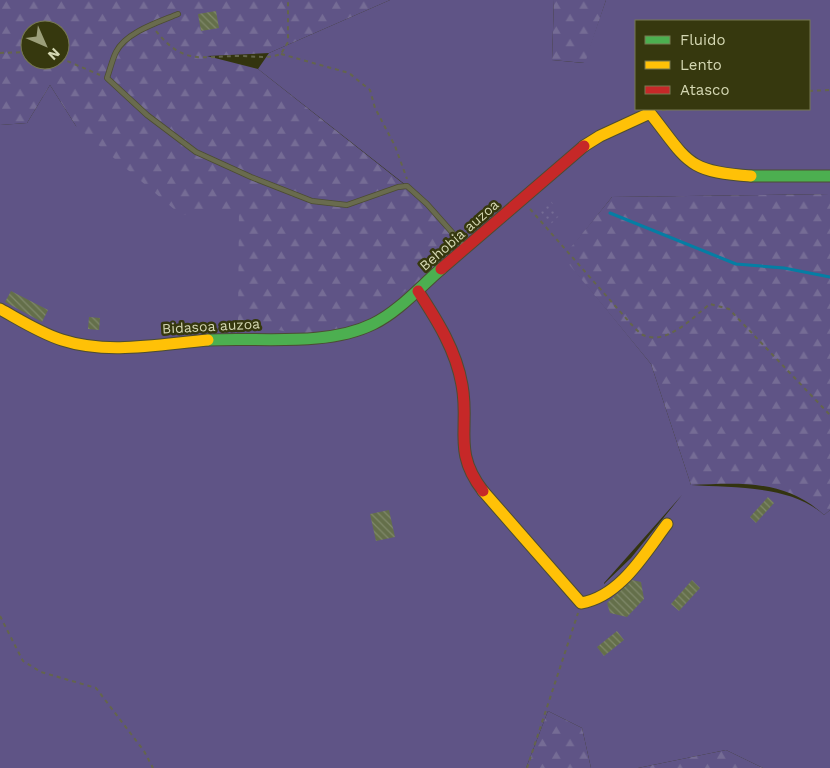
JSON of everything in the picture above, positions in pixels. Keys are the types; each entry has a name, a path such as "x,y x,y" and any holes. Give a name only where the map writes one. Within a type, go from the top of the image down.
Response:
{"street":[{"name":"Behobia auzoa","path":"581,604 486,494 469,470 464,453 462,430 464,399 459,373 428,307 418,291 575,152 600,136 650,113 690,162 704,171 723,174 830,176"},
{"name":"Bidasoa auzoa","path":"0,310 48,335 64,341 106,348 241,338 332,338 373,324 418,291"},
{"path":"581,604 590,604 605,596 667,524"}],"lane":[{"path":"178,14 151,26 121,46 116,52 107,78 146,115 196,152 251,177 312,201 347,205 398,187 407,186 422,199 466,249"}],"path":[{"path":"281,54 288,42 288,0"},
{"path":"151,26 169,45 183,54 204,59 224,56 270,58 281,54 349,73 370,90 374,108 395,146 403,166 407,178 407,186"},
{"path":"0,53 20,52"},
{"path":"70,62 107,78"},
{"path":"810,91 830,90"},
{"path":"522,200 631,324 643,335 660,337 672,332 710,304 729,309 830,415"},
{"path":"527,768 581,604"},
{"path":"0,616 24,661 41,672 96,688 144,750 153,768"}],"green space":[{"path":"0,0 390,0 269,53 207,56 258,69 467,234 421,279 337,343 238,321 239,208 181,215 76,126 50,85 27,123 0,125"},
{"path":"390,0 554,0 552,60 584,63 606,0 830,0 830,194 612,197 564,257 651,364 691,485 743,488 779,493 811,505 824,515 830,510 830,768 763,768 726,750 638,768 591,768 582,728 548,711 526,768 0,768 0,125 27,123 50,85 76,126 407,186 258,69 269,53","holes":["682,495 631,558 604,584"]},
{"path":"554,0 606,0 585,63 552,60"},
{"path":"830,194 830,510 824,515 809,503 778,489 744,484 691,485 651,364 563,257 612,197"},
{"path":"551,201 560,215 549,226 539,209"},
{"path":"548,711 582,728 591,768 526,768"},
{"path":"726,750 763,768 638,768"}],"building":[{"path":"216,11 219,28 201,31 198,14"},
{"path":"11,291 48,310 42,322 5,302"},
{"path":"89,317 100,318 99,330 88,329"},
{"path":"768,497 774,503 756,523 750,517"},
{"path":"389,510 395,537 376,541 370,514"},
{"path":"632,580 641,582 644,599 627,617 610,613 607,603"},
{"path":"692,580 700,588 679,611 671,604"},
{"path":"617,631 624,640 604,656 597,647"}],"waterway":[{"path":"610,213 736,264 784,268 830,277"}],"traffic: fast":[{"path":"751,176 830,176"},
{"path":"208,340 292,340 335,336 355,331 373,324 391,313 441,269"}],"traffic: slow":[{"path":"584,146 600,136 650,113 673,143 690,161 700,167 713,171 751,176"},
{"path":"0,309 46,334 62,340 98,347 153,346 208,340"},
{"path":"483,491 581,603 595,599 620,583 667,524"}],"traffic: jam":[{"path":"441,269 584,146"},
{"path":"418,291 439,324 459,372 464,400 465,451 468,464 483,491"}]}
